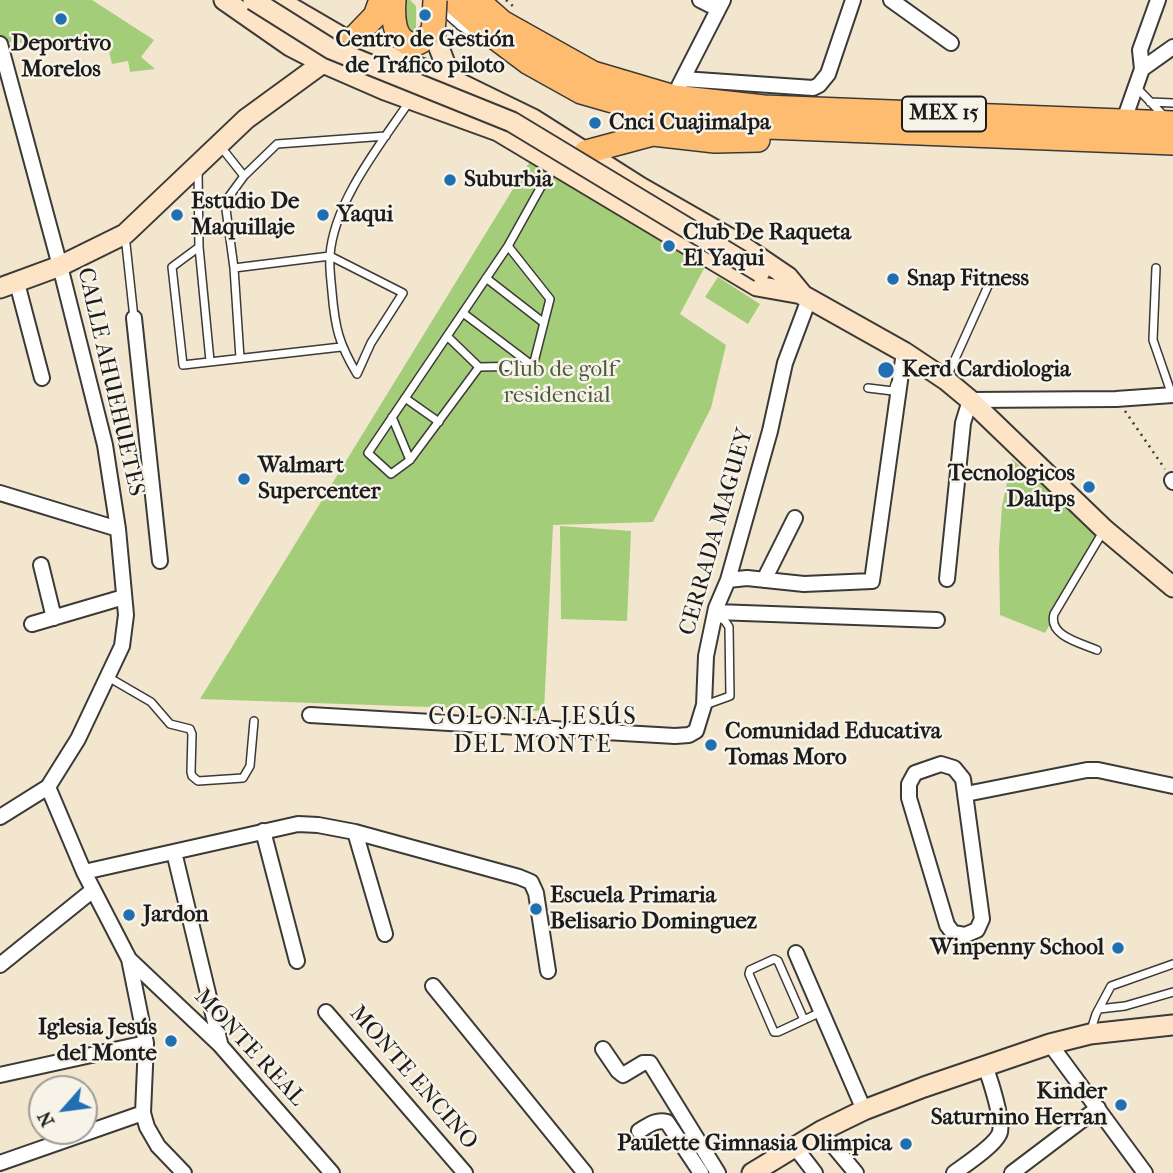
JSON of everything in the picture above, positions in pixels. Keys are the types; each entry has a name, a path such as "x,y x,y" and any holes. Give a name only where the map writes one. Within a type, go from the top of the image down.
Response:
{"main road":[{"path":"350,42 375,16 381,0"},
{"path":"394,0 394,25 401,38 411,44 416,43 433,13"},
{"name":"MEX 15","path":"451,0 529,63 581,92 665,116 742,127 858,131 1172,115"},
{"name":"MEX 15","path":"477,0 502,22 593,73 764,107 1124,120 1172,115"},
{"path":"586,152 653,134 715,141 765,140 858,131"}],"street":[{"path":"224,0 290,46 323,63 411,100 498,131 757,286 805,296"},
{"path":"253,0 331,49 512,122 760,272 901,350 946,380 970,400 1104,529 1173,587"},
{"path":"278,0 350,42 451,79 533,119 640,187 738,243 788,277 805,296"},
{"path":"700,0 721,5 678,88 819,86 828,74 853,0"},
{"path":"891,0 951,43"},
{"path":"1124,120 1142,69 1140,50 1158,0"},
{"path":"433,13 451,79"},
{"path":"42,378 9,285 60,265 125,234 246,119 350,42 411,44"},
{"name":"CALLE AHUEHUETES","path":"0,44 105,444 118,529 125,615 122,646 78,738 48,787 0,817"},
{"path":"1142,69 1173,47"},
{"name":"CERRADA MAGUEY","path":"310,715 675,736 689,735 696,731 704,705 706,656 716,614 770,430 785,363 805,296"},
{"path":"134,318 160,561"},
{"path":"728,580 804,584 872,581 901,350"},
{"path":"970,400 1116,399 1173,395"},
{"path":"947,579 963,423 970,400"},
{"path":"0,494 118,529"},
{"path":"764,580 794,518"},
{"path":"41,565 54,618"},
{"path":"32,624 124,597"},
{"path":"716,614 937,620"},
{"path":"941,764 954,768 963,779 966,794 968,828 982,919 977,930 965,935 953,933 947,925 909,798 909,784 915,773 941,764"},
{"path":"966,794 1087,770 1173,786"},
{"path":"48,787 84,872 129,959 146,1044 143,1113 147,1127 158,1146 184,1173"},
{"path":"84,872 298,824 355,832 531,882 536,893 548,971"},
{"path":"263,831 298,961"},
{"path":"355,832 384,934"},
{"path":"174,852 220,1045"},
{"path":"0,965 93,890"},
{"path":"796,953 864,1110"},
{"name":"MONTE REAL","path":"129,959 220,1045 332,1173"},
{"path":"433,986 585,1173"},
{"name":"MONTE ENCINO","path":"326,1012 465,1173"},
{"path":"752,1173 821,1131 864,1110 985,1066 1090,1034 1173,1025"},
{"path":"0,1075 146,1044"},
{"path":"1050,1044 1145,1173"},
{"path":"603,1049 618,1072 623,1075 643,1063 650,1063 718,1173"},
{"path":"954,1173 1000,1133 1000,1123 985,1066"},
{"path":"1012,1173 1098,1108"},
{"path":"0,1163 143,1113"},
{"path":"639,1131 653,1122 667,1122 701,1173"},
{"path":"821,1131 856,1173"},
{"path":"795,1147 815,1173"}],"lane":[{"path":"492,0 502,22"},
{"path":"433,13 495,48 529,63"},
{"path":"1136,87 1150,102 1172,115"},
{"path":"234,268 330,256 403,293 371,344 357,374 341,348 334,315 330,256 334,229 365,169 411,100"},
{"path":"1150,102 1172,115"},
{"path":"240,358 234,268 225,202 244,176 276,144 386,136"},
{"path":"219,144 244,176"},
{"path":"479,367 410,460 391,474 368,453 508,246 542,185 556,166 586,152"},
{"path":"198,164 200,247 210,361"},
{"path":"199,199 225,202"},
{"path":"125,234 134,318"},
{"path":"508,246 550,299 533,366"},
{"path":"200,247 172,267 183,365 341,348"},
{"path":"1156,268 1153,340 1173,395"},
{"path":"486,278 544,323"},
{"path":"946,380 988,286"},
{"path":"463,313 533,366"},
{"path":"447,336 479,367 533,366"},
{"path":"868,388 893,391 901,350"},
{"path":"405,398 439,422"},
{"path":"392,417 410,460"},
{"path":"1097,650 1059,633 1052,621 1104,529"},
{"path":"704,705 730,696 729,627 716,614"},
{"path":"107,677 151,702 170,724 190,729 191,772 198,781 243,778 249,771 254,721"},
{"path":"804,1020 778,961 774,959 750,970 749,974 774,1032 804,1020 821,1012"},
{"path":"1090,1034 1111,986 1173,964"},
{"path":"1099,1009 1125,1006 1173,992"}],"path":[{"path":"1116,399 1173,481"}],"green space":[{"name":"Deportivo Morelos","path":"0,0 92,0 154,40 141,57 155,69 130,72 128,61 112,64 106,39 61,39 62,44 0,42"},
{"path":"389,0 410,0 416,6 416,32 408,37"},
{"name":"Club de golf residencial","path":"532,158 708,261 680,314 726,345 711,408 653,522 553,525 544,711 200,699"},
{"path":"718,277 760,304 748,324 705,297"},
{"path":"1012,459 1100,536 1045,633 1000,615 999,549 1002,506"},
{"path":"560,526 631,531 627,621 561,619"}],"place":[{"name":"Centro de Gestión de Tráfico piloto","path":"425,15"},
{"name":"Deportivo Morelos","path":"61,19"},
{"name":"Cnci Cuajimalpa","path":"595,123"},
{"name":"Suburbia","path":"450,180"},
{"name":"Estudio De Maquillaje","path":"177,215"},
{"name":"Yaqui","path":"323,215"},
{"name":"Club De Raqueta El Yaqui","path":"669,246"},
{"name":"Snap Fitness","path":"893,279"},
{"name":"Kerd Cardiologia","path":"886,370"},
{"name":"Walmart Supercenter","path":"244,479"},
{"name":"Tecnologicos Dalups","path":"1089,487"},
{"name":"Comunidad Educativa Tomas Moro","path":"711,745"},
{"name":"Escuela Primaria Belisario Dominguez","path":"536,909"},
{"name":"Jardon","path":"129,915"},
{"name":"Winpenny School","path":"1118,948"},
{"name":"Iglesia Jesús del Monte","path":"171,1041"},
{"name":"Kinder Saturnino Herran","path":"1121,1105"},
{"name":"Paulette Gimnasia Olimpica","path":"906,1144"}],"district":[{"name":"COLONIA JESÚS DEL MONTE","path":"533,732"}]}
